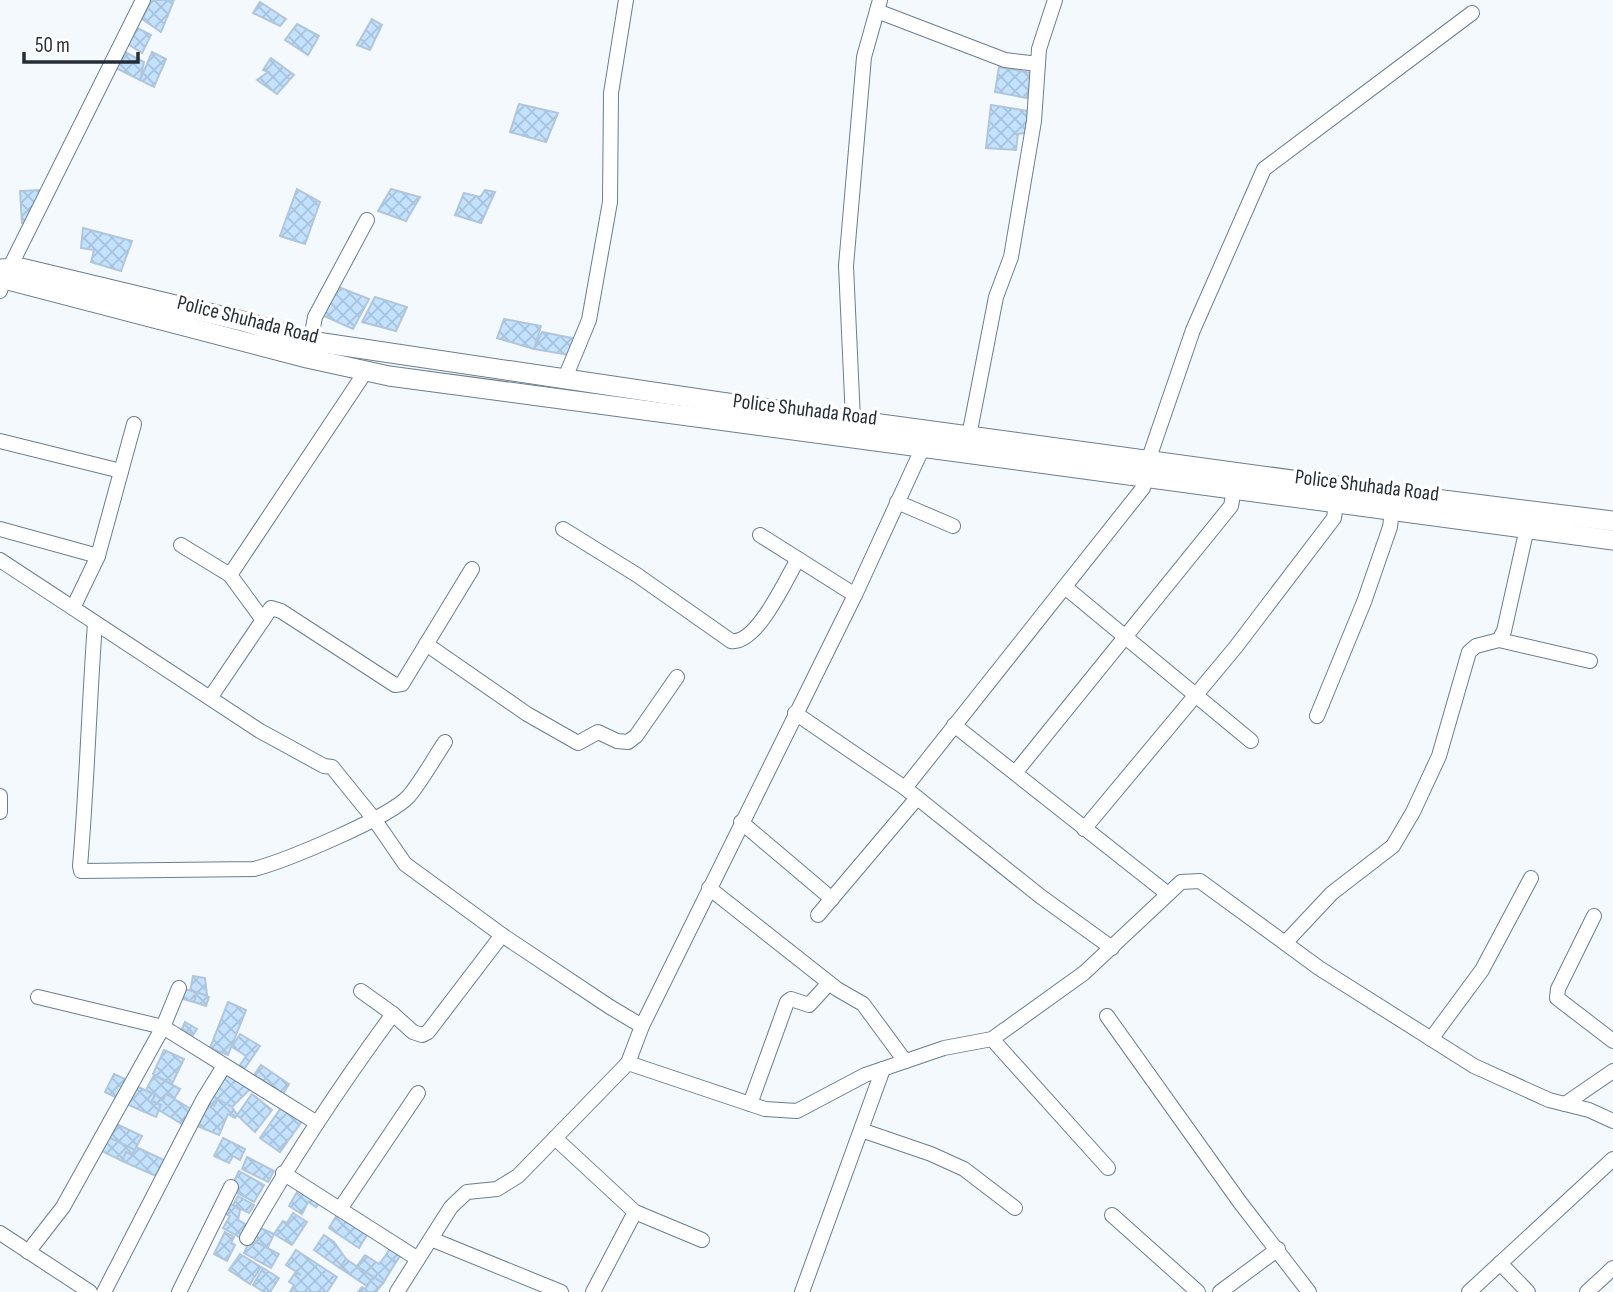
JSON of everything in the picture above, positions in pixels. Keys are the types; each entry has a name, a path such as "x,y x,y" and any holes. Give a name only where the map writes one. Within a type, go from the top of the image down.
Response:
{"main road":[{"name":"Police Shuhada Road","path":"3,277 242,321 309,350 366,371 389,376 719,411 853,420 969,436 1147,469 1613,521"},
{"name":"Police Shuhada Road","path":"309,350 565,378 719,411 923,447 1121,465"},
{"name":"Police Shuhada Road","path":"1147,469 1234,490 1613,540"}],"street":[{"path":"3,277 143,0"},
{"path":"565,378 589,320 610,202 611,93 626,0"},
{"path":"969,436 996,297 1011,257 1034,121 1039,49 1055,0"},
{"path":"853,420 846,266 864,57 878,5 1005,60 1038,64"},
{"path":"905,788 1143,488 1193,330 1264,169 1472,13"},
{"path":"309,350 315,317 367,220"},
{"path":"230,575 366,371"},
{"path":"73,608 99,556 134,424"},
{"path":"0,441 121,471"},
{"path":"397,1292 451,1207 467,1192 497,1189 518,1176 628,1063 642,1026 855,595 923,447"},
{"path":"1015,774 1231,506 1234,490"},
{"path":"897,502 953,526"},
{"path":"1084,829 1235,648 1334,518 1336,504"},
{"path":"1317,716 1364,602 1390,527 1391,511"},
{"path":"1499,640 1504,631 1527,528"},
{"path":"0,529 99,556"},
{"path":"564,529 637,575 731,641 738,642 747,637 761,622 798,559"},
{"path":"760,535 855,595"},
{"path":"181,545 230,575 263,620"},
{"path":"0,560 261,731 324,766 332,766 405,864 502,935 642,1026"},
{"path":"210,698 271,608 281,611 396,685 402,684 472,569"},
{"path":"1065,587 1251,741"},
{"path":"95,623 81,870 254,869 276,863 374,819 407,798 445,742"},
{"path":"1285,943 1332,893 1393,846 1413,813 1439,756 1469,652 1476,646 1499,640 1590,661"},
{"path":"426,644 527,713 578,743 598,733 617,741 628,742 636,736 677,677"},
{"path":"795,713 905,788 1040,896 1112,948"},
{"path":"954,725 1168,894"},
{"path":"0,796 0,812"},
{"path":"818,915 917,798"},
{"path":"741,822 832,899"},
{"path":"1431,1039 1482,970 1531,878"},
{"path":"628,1063 765,1109 797,1111 865,1075 944,1048 992,1039 1084,973 1181,882 1200,881 1319,968 1474,1066 1549,1100 1589,1110 1613,1121"},
{"path":"709,888 829,982 863,1004 905,1062"},
{"path":"1594,916 1558,989 1557,998 1613,1041"},
{"path":"361,991 414,1032 422,1035 428,1032 502,935"},
{"path":"750,1104 787,1002 797,999 809,1005 829,982"},
{"path":"28,1252 64,1207 163,1027 180,988"},
{"path":"38,996 163,1027 317,1123"},
{"path":"247,1238 283,1173 393,1014"},
{"path":"1107,1016 1239,1200 1309,1292"},
{"path":"992,1039 1108,1168"},
{"path":"104,1292 224,1066"},
{"path":"802,1292 883,1069"},
{"path":"1565,1104 1613,1072"},
{"path":"340,1209 418,1093"},
{"path":"860,1130 931,1154 964,1169 1014,1208"},
{"path":"555,1138 635,1212 702,1240"},
{"path":"1468,1292 1613,1159"},
{"path":"283,1173 418,1259"},
{"path":"179,1292 232,1187"},
{"path":"593,1292 635,1212"},
{"path":"1112,1215 1198,1292"},
{"path":"0,1233 90,1292"},
{"path":"431,1239 562,1292"},
{"path":"1220,1292 1278,1250"},
{"path":"1500,1263 1528,1292"},
{"path":"1587,1292 1613,1268"}],"building":[{"path":"152,0 174,0 161,32 142,19"},
{"path":"260,2 286,19 280,26 253,13"},
{"path":"372,19 382,25 370,50 357,45"},
{"path":"297,24 319,36 308,55 285,40"},
{"path":"137,28 151,35 142,53 128,44"},
{"path":"125,52 144,62 140,80 116,68"},
{"path":"152,52 166,59 154,87 140,80"},
{"path":"271,58 294,75 277,94 257,80 268,72 263,70"},
{"path":"999,67 1031,73 1027,98 995,92"},
{"path":"519,104 558,113 546,142 510,132"},
{"path":"991,105 1028,111 1025,133 1018,134 1016,150 986,148"},
{"path":"297,189 320,202 305,244 280,236"},
{"path":"391,189 420,197 406,221 378,211"},
{"path":"43,190 26,226 22,223 20,191"},
{"path":"485,190 495,192 481,223 455,215 464,193 480,197"},
{"path":"83,228 132,241 121,271 91,262 94,250 81,248"},
{"path":"336,286 369,299 353,329 322,315"},
{"path":"375,297 407,307 396,331 362,322"},
{"path":"504,319 541,326 534,349 497,338"},
{"path":"542,332 577,339 569,355 534,349"},
{"path":"193,976 205,978 207,995 190,992"},
{"path":"179,988 197,992 194,1002 176,997"},
{"path":"197,992 209,997 206,1006 194,1002"},
{"path":"228,1002 246,1010 228,1055 210,1048"},
{"path":"185,1022 197,1029 193,1035 182,1029"},
{"path":"240,1034 260,1046 245,1068 240,1065 246,1056 232,1047"},
{"path":"164,1050 184,1059 172,1084 153,1074"},
{"path":"261,1065 289,1084 283,1094 254,1075"},
{"path":"226,1071 253,1086 232,1107 218,1099 214,1106 208,1103"},
{"path":"114,1074 129,1081 121,1100 105,1092"},
{"path":"154,1075 180,1089 174,1099 166,1094 163,1100 146,1090"},
{"path":"132,1084 155,1095 152,1101 161,1105 156,1117 122,1102"},
{"path":"166,1094 191,1109 182,1124 159,1110 161,1105 152,1101 155,1095 163,1100"},
{"path":"252,1094 272,1110 255,1132 237,1115"},
{"path":"218,1099 232,1107 237,1115 235,1118 228,1114 219,1135 195,1125 208,1103 214,1106"},
{"path":"285,1102 302,1121 280,1152 260,1138"},
{"path":"112,1122 142,1136 135,1150 106,1136"},
{"path":"106,1136 135,1150 132,1155 126,1152 122,1161 100,1150"},
{"path":"223,1138 245,1149 240,1160 233,1156 229,1163 214,1156"},
{"path":"136,1147 164,1160 156,1176 122,1161 126,1152 132,1155"},
{"path":"247,1157 274,1171 268,1182 242,1169"},
{"path":"239,1171 264,1185 254,1202 230,1189"},
{"path":"301,1185 322,1196 316,1207 308,1202 302,1214 289,1206"},
{"path":"238,1196 254,1205 249,1213 233,1205"},
{"path":"226,1201 240,1210 238,1220 249,1226 241,1238 223,1228 230,1216 220,1211"},
{"path":"293,1213 307,1222 292,1245 274,1234 283,1221 287,1223"},
{"path":"337,1215 371,1228 359,1248 329,1228"},
{"path":"256,1226 274,1234 268,1247 250,1239"},
{"path":"225,1232 234,1237 231,1243 235,1245 227,1261 214,1254"},
{"path":"324,1235 334,1242 346,1259 340,1268 314,1250"},
{"path":"250,1239 279,1254 271,1268 244,1253"},
{"path":"392,1245 403,1252 396,1262 386,1255"},
{"path":"296,1250 337,1277 327,1292 290,1292 294,1285 289,1282 295,1273 301,1275 286,1265"},
{"path":"240,1254 261,1267 250,1284 229,1270"},
{"path":"365,1255 379,1264 386,1255 396,1262 383,1283 357,1266"},
{"path":"346,1259 373,1277 367,1286 340,1268"},
{"path":"263,1268 279,1278 270,1292 264,1292 253,1285"},
{"path":"373,1277 383,1283 376,1292 358,1292 362,1287 365,1289"}]}
